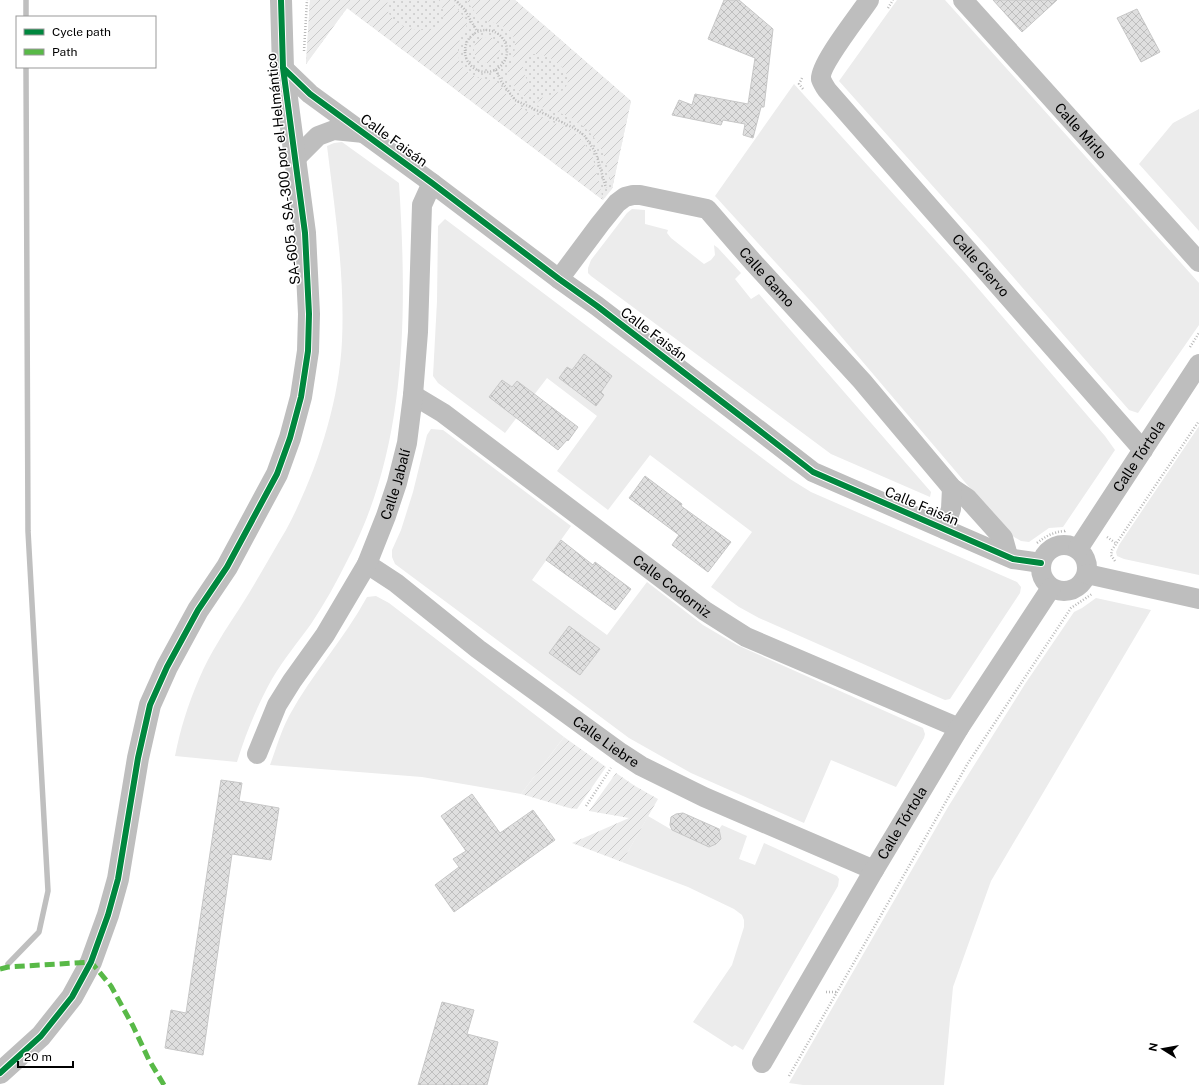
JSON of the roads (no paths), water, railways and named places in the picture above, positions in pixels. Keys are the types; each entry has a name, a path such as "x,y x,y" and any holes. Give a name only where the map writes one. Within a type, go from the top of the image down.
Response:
{"street":[{"name":"SA-605 a SA-300 por el Helmántico","path":"0,1073 41,1036 72,997 91,962 108,915 118,879 138,758 150,705 167,667 198,610 226,567 277,474 290,438 301,397 308,351 309,322 304,233 283,68 281,0"},
{"name":"Calle Mirlo","path":"963,0 1199,262"},
{"name":"Calle Ciervo","path":"877,6 832,54 823,69 812,78 827,90 1143,450"},
{"name":"Calle Faisán","path":"283,68 310,94 364,132 621,325 813,472 1013,559 1036,554"},
{"name":"Calle Faisán","path":"295,159 318,136 334,130 364,132"},
{"name":"Calle Jabalí","path":"257,754 277,704 325,635 367,564 397,483 407,443 413,395 418,332 422,205 432,183"},
{"name":"Calle Gamo","path":"559,279 617,203 625,198 633,195 640,195 708,209 753,262 862,381 952,488 967,498 1003,538 1008,556"},
{"name":"Calle Tórtola","path":"1078,549 1143,450 1192,358"},
{"name":"Calle Codorniz","path":"413,395 443,413 705,611 734,629 746,636 959,728"},
{"path":"944,529 951,509 952,488"},
{"path":"1060,544 1069,545 1078,549 1084,556 1087,565 1087,574 1081,584 1072,590 1062,591 1051,588 1044,581 1036,554 1045,554 1051,548 1060,544"},
{"name":"Calle Liebre","path":"367,564 396,583 478,649 641,766 704,797 874,870"},
{"path":"1087,574 1199,599"},
{"name":"Calle Tórtola","path":"762,1063 874,870 959,728 1051,588"}],"waterway":[{"path":"26,0 26,16"},
{"path":"8,964 39,932 48,891 28,531 26,68"}]}
